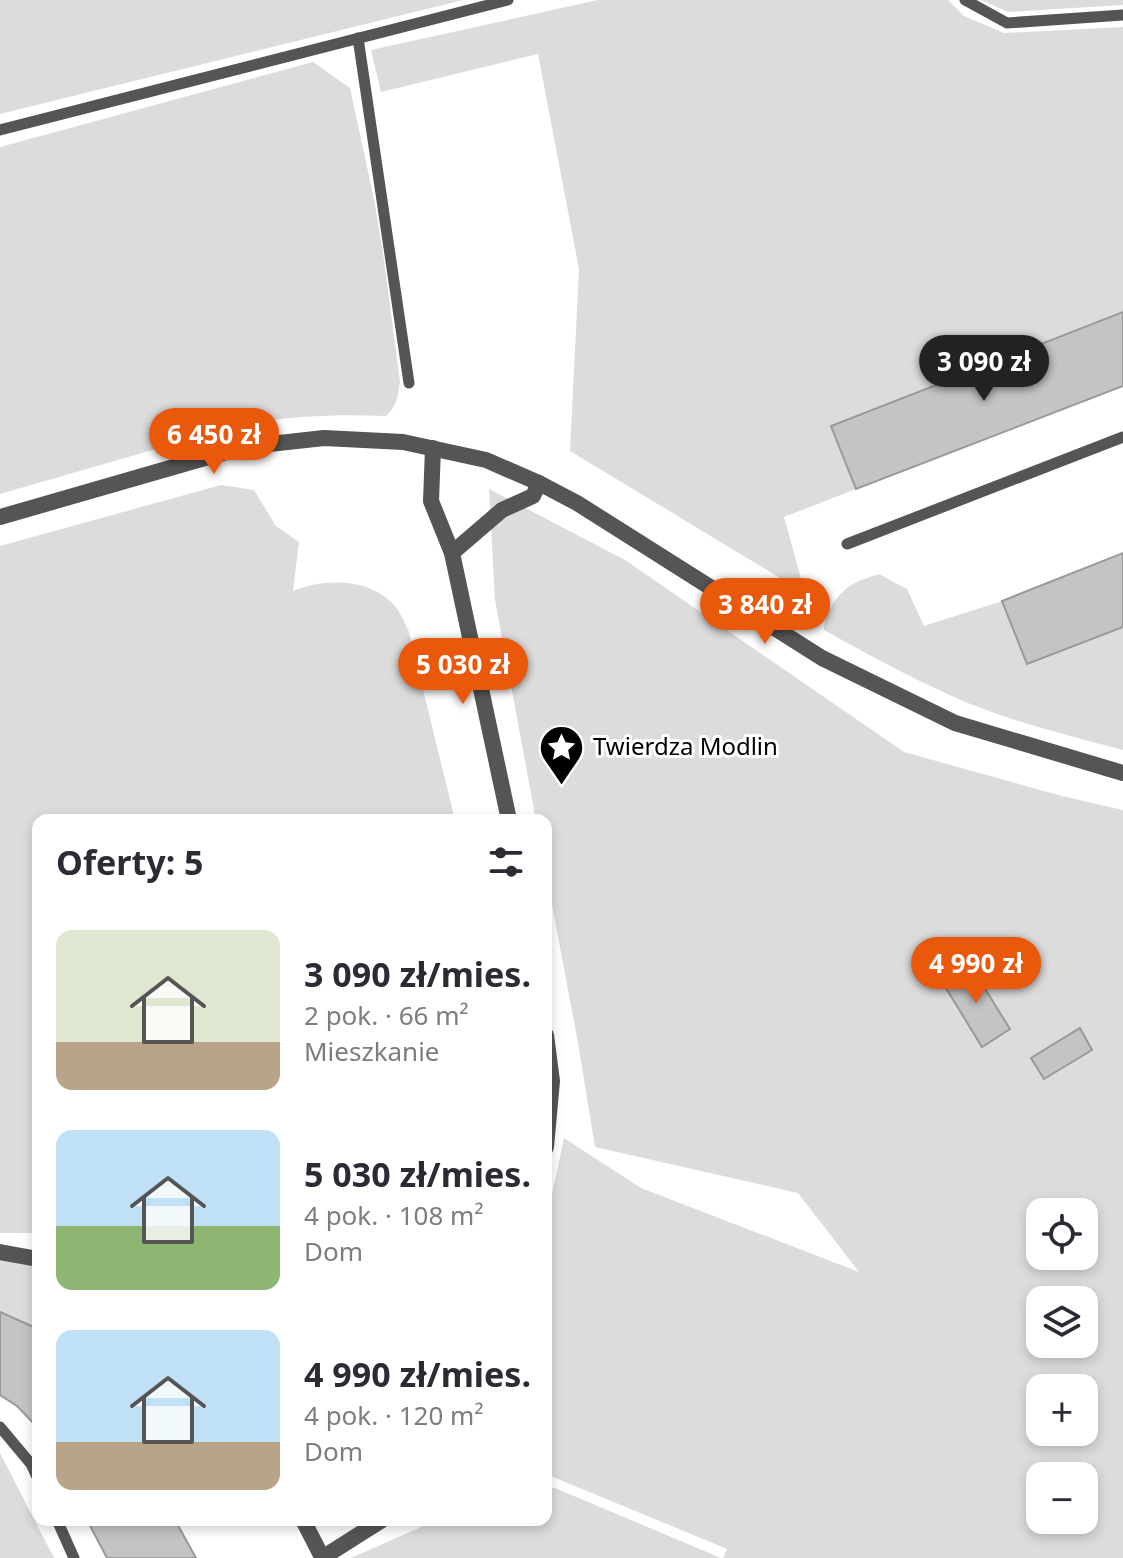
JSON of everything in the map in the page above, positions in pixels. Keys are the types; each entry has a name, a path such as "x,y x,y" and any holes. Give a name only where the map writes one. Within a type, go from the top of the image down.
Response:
{"street":[{"path":"0,517 243,447 324,438 403,442 486,460 577,503 822,658 955,723 1123,773"},
{"path":"433,448 431,501 452,553 508,814"},
{"path":"452,553 502,510 533,496 539,483"},
{"path":"0,1252 32,1258"},
{"path":"306,1526 322,1558 373,1526"}],"lane":[{"path":"0,130 508,0"},
{"path":"965,0 1007,23 1123,15"},
{"path":"358,38 409,383"},
{"path":"847,544 1123,437"},
{"path":"0,1427 32,1466"},
{"path":"60,1526 74,1558"}],"shaded area":[{"path":"0,0 463,0 0,114"},
{"path":"598,0 948,0 964,16 1004,33 1123,27 1123,312 831,426 856,489 784,517 805,593 570,451 579,269 538,54 381,92 371,50"},
{"path":"981,0 1123,0 1123,5 1008,12"},
{"path":"313,62 350,88 384,260 400,382 393,408 386,416 309,417 232,427 0,494 0,147"},
{"path":"221,485 254,490 276,526 299,542 293,591 317,584 355,584 379,593 398,611 409,632 454,814 32,814 32,1233 0,1233 0,546"},
{"path":"489,489 625,560 904,752 1123,810 1123,1558 723,1558 727,1549 552,1476 552,1195 564,1138 641,1188 859,1272 798,1193 595,1147 552,905 552,814 535,814 495,600"},
{"path":"879,574 907,589 924,626 1002,601 1027,664 1123,627 1123,750 974,706 824,630 830,610 844,591"},
{"path":"0,1259 32,1266 32,1326 0,1312"},
{"path":"0,1453 32,1515 32,1526 38,1526 54,1558 0,1558"},
{"path":"552,1488 555,1488 721,1558 351,1558 423,1526 552,1526"}],"building":[{"path":"1123,312 1123,386 856,489 831,426"},
{"path":"1123,553 1123,627 1027,664 1002,601"},
{"path":"969,963 1010,1029 982,1047 941,980"},
{"path":"1080,1028 1092,1050 1044,1079 1031,1058"},
{"path":"0,1312 32,1326 32,1422 17,1406 0,1395"},
{"path":"90,1526 178,1526 196,1558 107,1558"}],"place":[{"name":"Twierdza Modlin","path":"562,786"}]}
